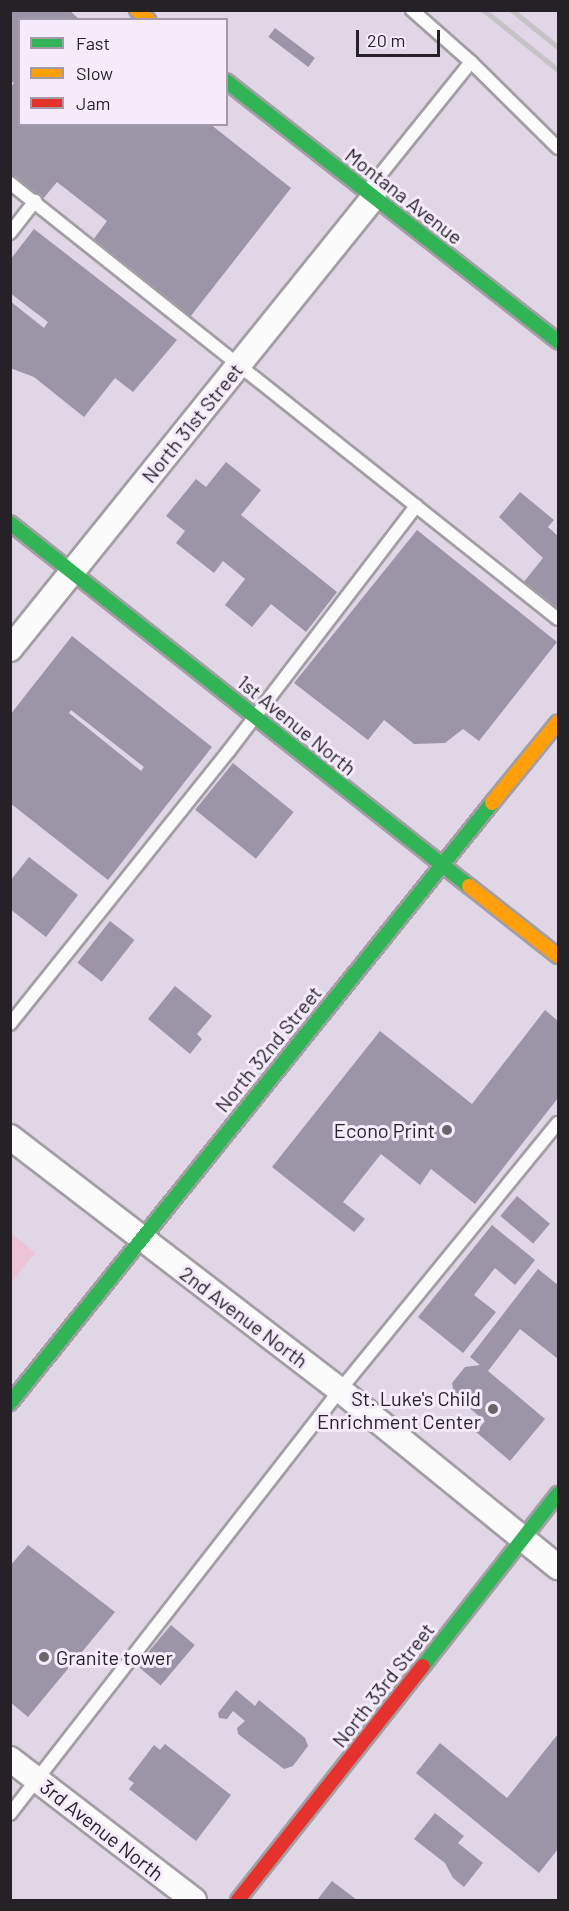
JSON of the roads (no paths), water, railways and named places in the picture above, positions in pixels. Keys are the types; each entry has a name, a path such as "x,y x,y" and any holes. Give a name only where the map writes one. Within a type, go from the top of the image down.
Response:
{"street":[{"name":"Montana Avenue","path":"228,83 558,341"},
{"name":"North 31st Street","path":"10,649 238,365 370,194"},
{"name":"1st Avenue North","path":"10,523 558,956"},
{"name":"North 32nd Street","path":"10,1403 140,1238 558,722"},
{"name":"2nd Avenue North","path":"10,1137 340,1390 558,1567"},
{"name":"North 33rd Street","path":"238,1900 558,1494"},
{"name":"3rd Avenue North","path":"10,1759 194,1900"}],"lane":[{"path":"412,10 471,62 558,148"},
{"path":"370,194 471,62"},
{"path":"10,183 558,619"},
{"path":"10,233 35,201"},
{"path":"10,1024 255,716 416,506"},
{"path":"10,1814 340,1390 558,1123"}],"railway":[{"path":"484,10 558,70"},
{"path":"512,10 558,47"}],"place":[{"name":"Econo Print","path":"447,1130"},
{"name":"St. Luke's Child Enrichment Center","path":"493,1409"},
{"name":"Granite tower","path":"44,1657"}]}
